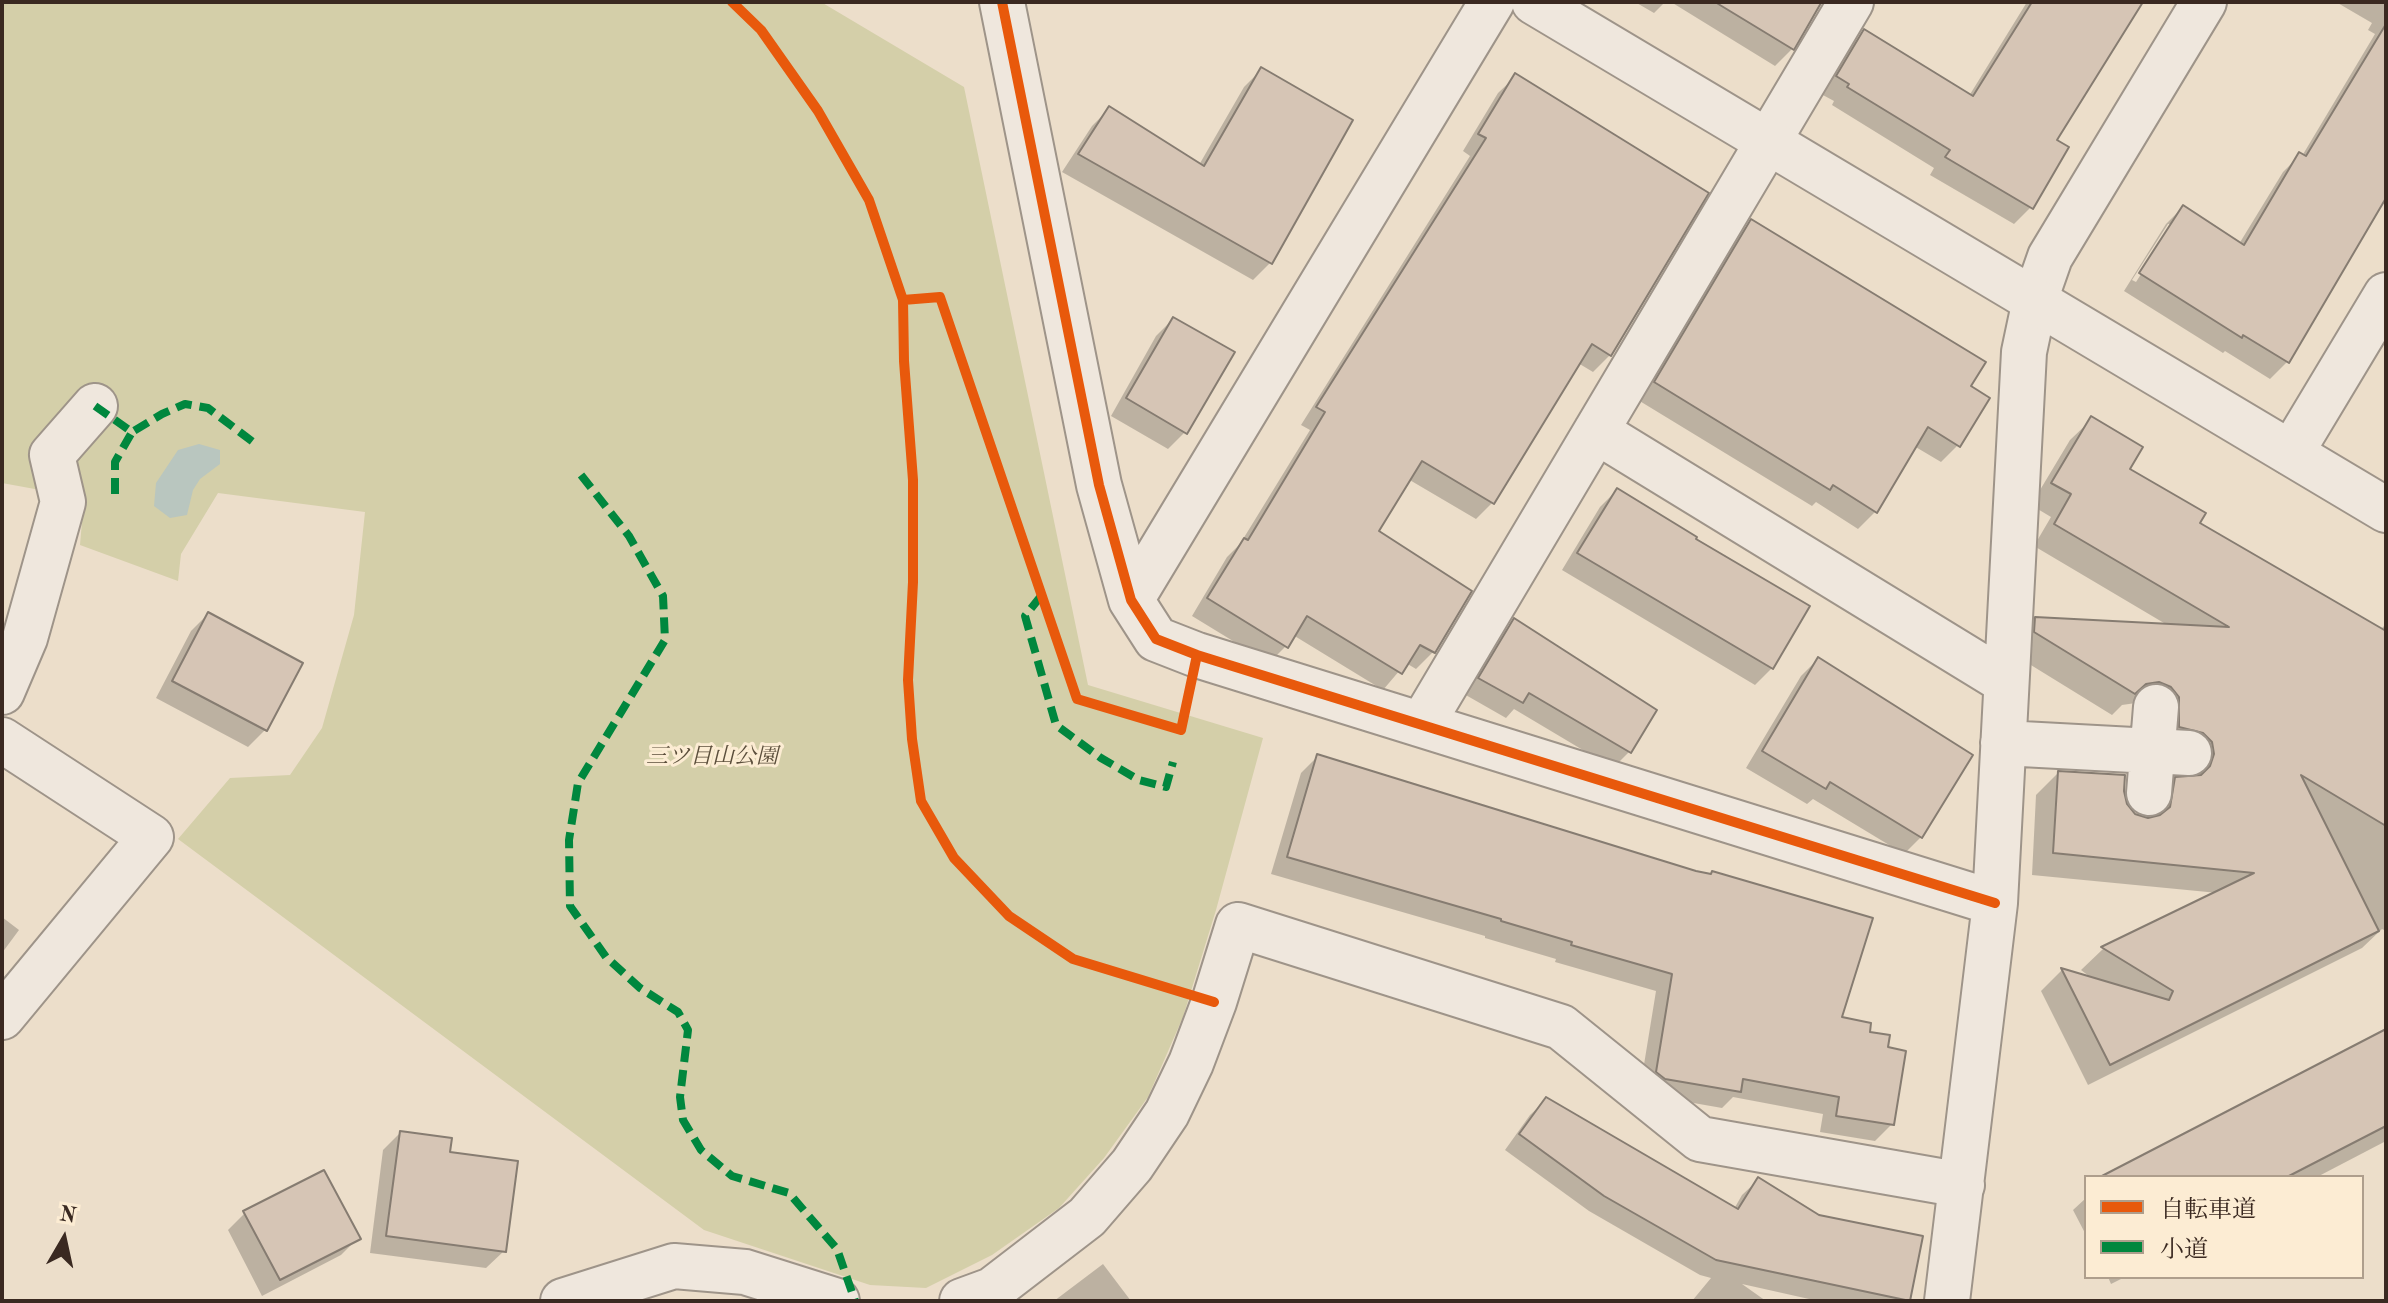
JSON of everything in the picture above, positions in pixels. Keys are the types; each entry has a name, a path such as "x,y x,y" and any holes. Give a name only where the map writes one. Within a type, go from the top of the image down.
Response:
{"street":[{"path":"1002,2 1099,485 1131,600 1156,639 1197,655 1995,903"},
{"path":"1131,600 1492,2"},
{"path":"1534,2 2386,510"},
{"path":"1422,724 1851,2"},
{"path":"1947,1301 1995,903 2024,352 2035,300 2050,257 2204,2"},
{"path":"2291,453 2386,295"},
{"path":"2,692 25,638 63,502 52,455 95,406"},
{"path":"1596,431 2006,682"},
{"path":"2003,743 2164,765 2156,707"},
{"path":"2,740 151,837 2,1017"},
{"path":"983,1297 1087,1217 1132,1165 1167,1113 1191,1063 1238,925 1561,1027 1700,1139 1962,1185"},
{"path":"563,1301 674,1266 745,1272 837,1301"}],"green space":[{"name":"三ツ目山公園","path":"2,2 821,2 964,87 1088,685 1263,738 1183,1017 1148,1097 1104,1158 1059,1208 992,1255 926,1288 870,1285 704,1230 178,839 230,778 290,775 322,728 354,615 365,512 218,493 181,554 178,581 80,545 84,498 2,483"}],"shaded area":[{"path":"199,444 220,450 220,464 200,479 193,490 187,515 170,518 154,506 156,483 178,450"}],"building":[{"path":"1715,2 1820,2 1821,3 1794,50"},
{"path":"2032,2 2143,2 2057,140 2069,147 2033,209 1945,157 1950,150 1847,87 1849,84 1836,76 1864,29 1973,96"},
{"path":"2386,24 2386,198 2289,363 2243,335 2242,338 2139,273 2183,205 2244,245 2299,152 2306,156"},
{"path":"1261,67 1353,120 1272,264 1078,154 1109,106 1204,166"},
{"path":"1515,73 1709,193 1611,356 1592,344 1494,504 1422,461 1379,531 1472,591 1435,653 1420,645 1402,674 1307,616 1288,648 1207,598 1244,538 1248,540 1325,412 1316,407 1486,138 1478,134"},
{"path":"1751,219 1986,362 1971,386 1990,398 1960,447 1928,427 1877,513 1833,485 1830,490 1654,382"},
{"path":"1173,317 1235,352 1187,434 1126,398"},
{"path":"2091,416 2143,447 2130,469 2206,513 2200,523 2386,631 2386,826 2301,775 2379,931 2110,1065 2061,968 2169,1000 2173,991 2101,947 2254,873 2053,853 2058,771 2125,775 2127,804 2135,814 2148,818 2160,815 2170,807 2175,777 2201,775 2210,766 2214,754 2212,742 2203,733 2179,727 2179,697 2171,687 2159,682 2146,684 2135,694 2034,632 2035,617 2229,627 2054,524 2071,494 2051,483"},
{"path":"1617,488 1810,606 1773,669 1577,553"},
{"path":"208,612 303,663 267,731 172,681"},
{"path":"1514,618 1657,710 1631,753 1529,693 1523,703 1478,678"},
{"path":"1818,657 1973,755 1922,838 1830,782 1826,789 1762,751"},
{"path":"1317,754 1696,871 1711,874 1712,871 1873,918 1842,1017 1871,1023 1870,1032 1890,1035 1888,1047 1906,1051 1894,1125 1836,1116 1839,1097 1743,1079 1741,1092 1665,1079 1656,1072 1672,974 1571,945 1572,942 1501,919 1287,857"},
{"path":"2386,1029 2386,1126 2291,1175 2104,1175"},
{"path":"1546,1097 1738,1209 1758,1177 1819,1215 1923,1236 1910,1301 1716,1260 1604,1196 1519,1134"},
{"path":"400,1131 452,1138 450,1152 518,1161 506,1252 386,1236"},
{"path":"324,1170 361,1239 280,1280 243,1211"}],"marked path":[{"path":"95,406 132,432 185,404 208,408 257,445"},
{"path":"115,494 115,462 132,432"},
{"path":"581,475 629,536 663,596 665,640 578,783 569,840 570,906 606,957 640,988 678,1012 688,1030 680,1097 683,1120 701,1150 732,1176 789,1193 837,1249 855,1301"},
{"path":"1041,596 1025,616 1056,725 1101,758 1139,780 1166,787 1173,762"}],"cycle path":[{"path":"732,2 761,30 818,111 869,200 903,300 913,480 913,582 908,680 921,801 954,858 1009,916 1073,959 1214,1002"},
{"path":"1002,2 1099,485 1131,600 1156,639 1197,655 1995,903"},
{"path":"903,300 940,297 1077,699 1181,730 1197,655"}]}
